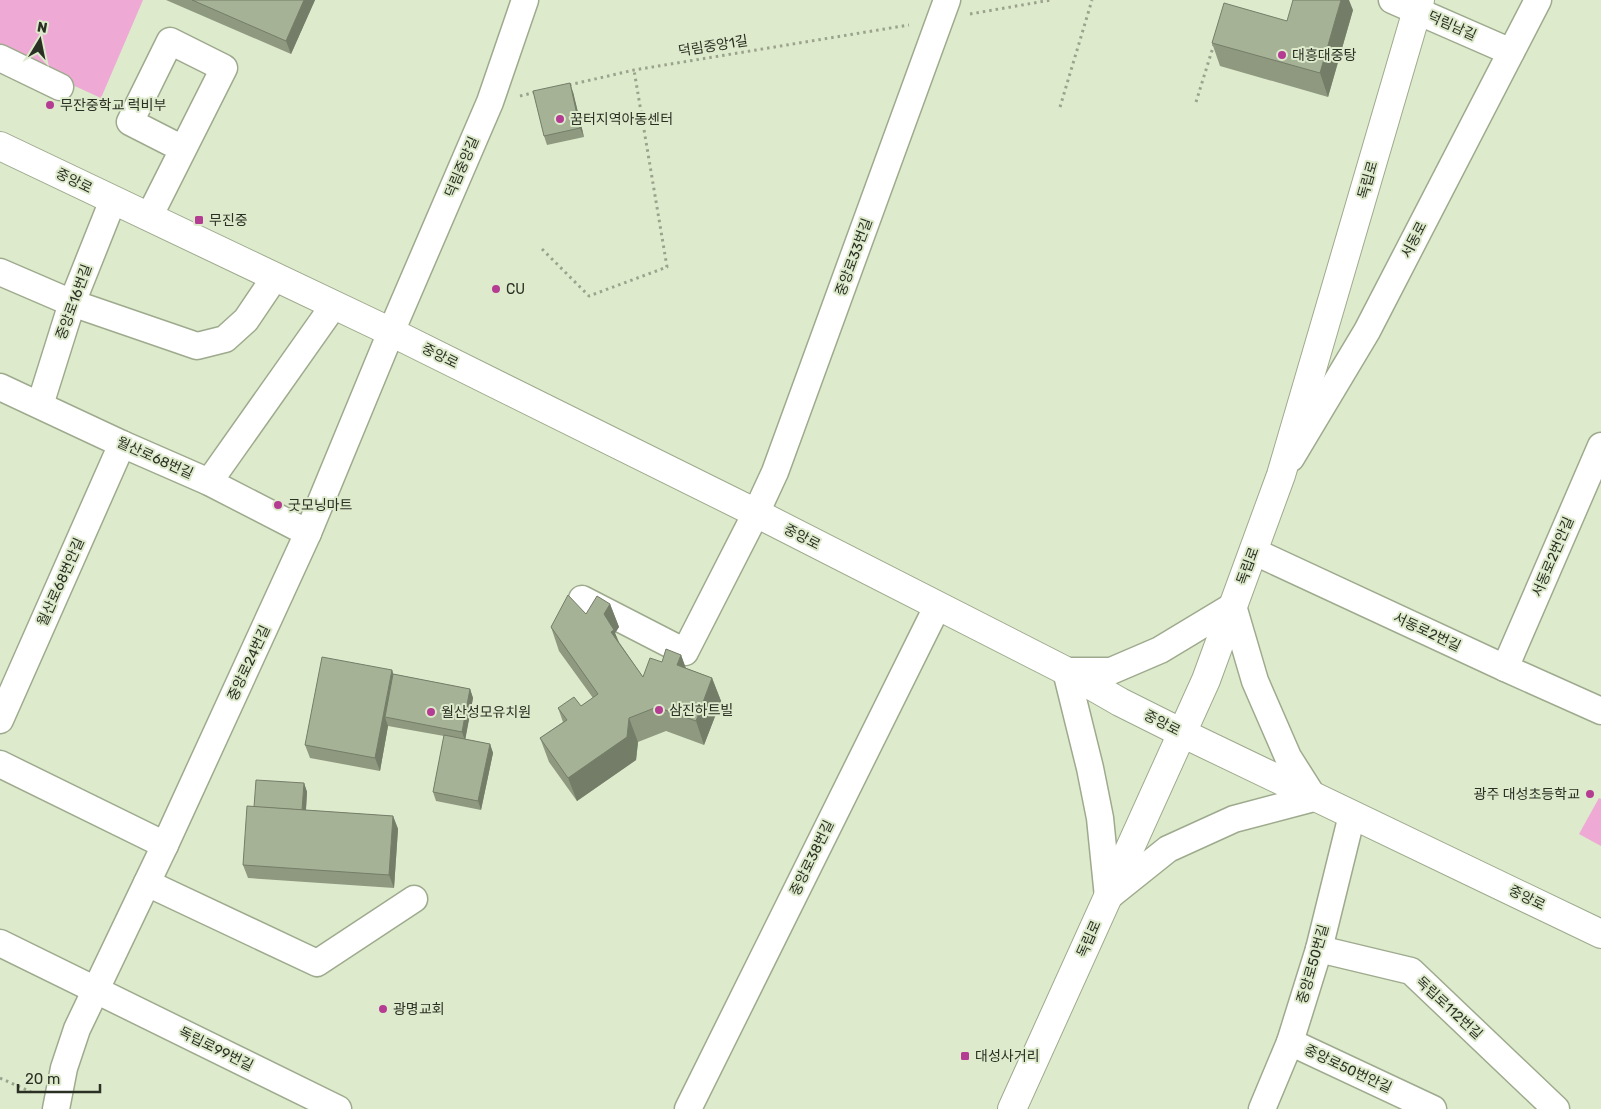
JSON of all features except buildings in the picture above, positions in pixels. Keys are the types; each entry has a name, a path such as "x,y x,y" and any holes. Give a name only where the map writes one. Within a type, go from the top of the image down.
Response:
{"main road":[{"name":"독립로","path":"1012,1109 1206,680 1281,476 1419,5"},
{"name":"중앙로","path":"0,146 391,332 756,513 1182,733 1314,798 1601,934"}],"street":[{"name":"덕림중앙길","path":"391,332 490,102 525,0"},
{"name":"덕림남길","path":"1392,0 1419,5 1511,52"},
{"name":"서동로","path":"1281,476 1367,330 1538,0"},
{"name":"중앙로33번길","path":"582,599 685,652 775,472 944,10"},
{"path":"0,58 60,86"},
{"path":"149,217 183,149"},
{"name":"중앙로16번길","path":"40,405 72,303 113,200"},
{"path":"0,272 72,303 198,346 225,339 246,320 275,277"},
{"path":"209,482 334,305"},
{"name":"중앙로24번길","path":"57,1106 68,1052 95,989 165,845 308,533 391,332"},
{"name":"월산로68번길","path":"0,387 209,482 308,533"},
{"name":"월산로68번안길","path":"0,720 122,444"},
{"name":"서동로2번안길","path":"1505,668 1601,446"},
{"name":"서동로2번길","path":"1253,551 1601,711"},
{"path":"1233,606 1255,681 1288,756 1314,798 1234,819 1168,849 1108,896 1100,818 1090,768 1066,672 1111,671 1160,650 1233,606"},
{"name":"중앙로38번길","path":"688,1109 937,607"},
{"path":"0,764 165,845"},
{"name":"중앙로50번길","path":"1262,1109 1290,1042 1318,949 1352,815"},
{"path":"147,883 317,964 414,899"},
{"name":"독립로99번길","path":"0,943 338,1109"},
{"name":"독립로112번길","path":"1318,949 1411,971 1556,1109"},
{"name":"중앙로50번안길","path":"1290,1042 1433,1109"}],"path":[{"name":"덕림중앙1길","path":"566,85 944,10 1051,0"},
{"path":"1060,107 1092,0"},
{"path":"1196,102 1216,37"},
{"path":"542,249 589,296 666,267 634,70"},
{"path":"490,102 538,92"},
{"path":"0,1078 57,1106"}],"shaded area":[{"path":"0,0 143,0 101,98 0,52"},
{"path":"1599,798 1601,799 1601,846 1579,834"}],"place":[{"name":"대흥대중탕","path":"1282,55"},
{"name":"무잔중학교 럭비부","path":"50,105"},
{"name":"꿈터지역아동센터","path":"560,119"},
{"name":"무진중","path":"199,220"},
{"name":"CU","path":"496,289"},
{"name":"굿모닝마트","path":"278,505"},
{"name":"삼진하트빌","path":"659,710"},
{"name":"월산성모유치원","path":"431,712"},
{"name":"광주 대성초등학교","path":"1590,794"},
{"name":"광명교회","path":"383,1009"},
{"name":"대성사거리","path":"965,1056"}]}
